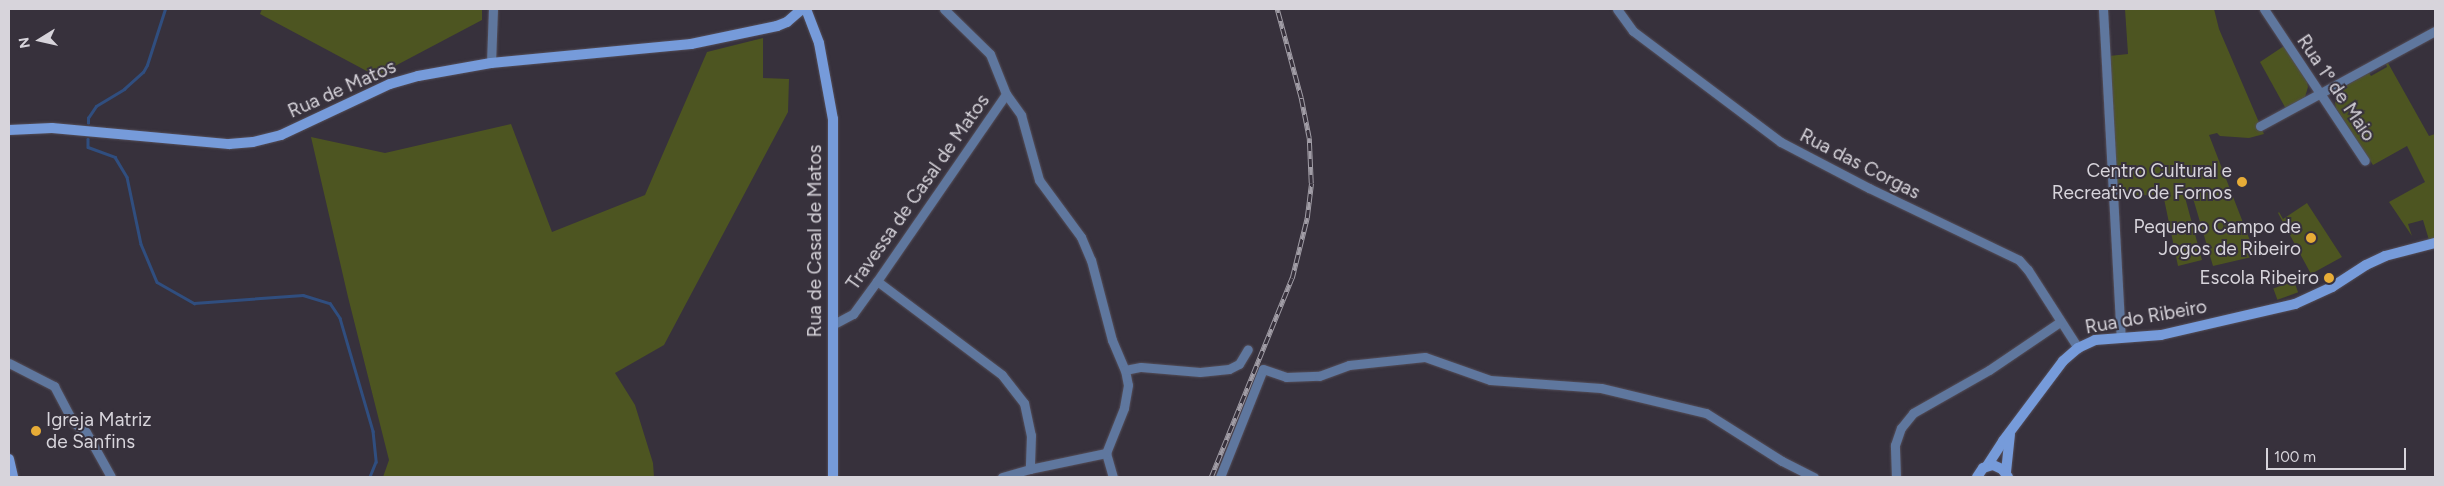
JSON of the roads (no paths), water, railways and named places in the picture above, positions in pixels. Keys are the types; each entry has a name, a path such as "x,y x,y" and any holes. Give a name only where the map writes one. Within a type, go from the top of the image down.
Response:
{"street":[{"path":"491,63 493,9"},
{"name":"Rua de Matos","path":"9,130 52,128 229,144 253,142 297,128 390,84 418,76 491,63 691,44 777,26 787,22 802,9"},
{"name":"Rua de Casal de Matos","path":"806,9 819,43 833,119 833,477"},
{"path":"944,9 990,54 1006,94 1021,115 1039,180 1081,237 1091,260 1112,340 1125,370 1128,385 1124,408 1106,453 1113,477"},
{"name":"Rua das Corgas","path":"1617,9 1633,30 1781,142 1869,188 2019,260 2028,270 2078,348"},
{"path":"2103,9 2121,338"},
{"name":"Rua 1º de Maio","path":"2264,9 2365,161"},
{"path":"2260,126 2322,94 2435,30"},
{"name":"Travessa de Casal de Matos","path":"832,325 853,314 1006,94"},
{"name":"Rua do Ribeiro","path":"1976,477 1987,466 2003,441 2063,361 2078,348 2095,340 2161,335 2295,304 2332,288 2380,258 2435,242"},
{"path":"877,281 1002,375 1024,403 1031,435 1030,468"},
{"path":"1896,477 1895,445 1901,428 1914,413 1989,370 2060,322"},
{"path":"1125,370 1140,367 1200,372 1229,369 1239,364 1248,349"},
{"path":"1220,477 1263,369 1286,377 1319,376 1348,365 1425,357 1490,380 1601,388 1706,413 1782,461 1814,477"},
{"path":"9,363 54,386 73,422 86,432 111,477"},
{"name":"Rua do Ribeiro","path":"2007,475 2010,434"},
{"path":"1002,477 1030,468 1106,453"},
{"path":"9,459 13,477"},
{"path":"1987,466 1998,466 2007,475"}],"waterway":[{"path":"88,123 88,118 96,106 124,89 143,72 165,9"},
{"path":"88,139 88,147 115,157 127,177 141,244 157,282 194,303 303,295 330,303 340,318 373,431 376,462 370,477"}],"railway":[{"path":"1211,477 1292,278 1307,218 1311,183 1309,138 1301,98 1277,9"}],"place":[{"name":"Centro Cultural e Recreativo de Fornos","path":"2242,182"},
{"name":"Pequeno Campo de Jogos de Ribeiro","path":"2311,238"},
{"name":"Escola Ribeiro","path":"2329,278"},
{"name":"Igreja Matriz de Sanfins","path":"36,431"}]}
